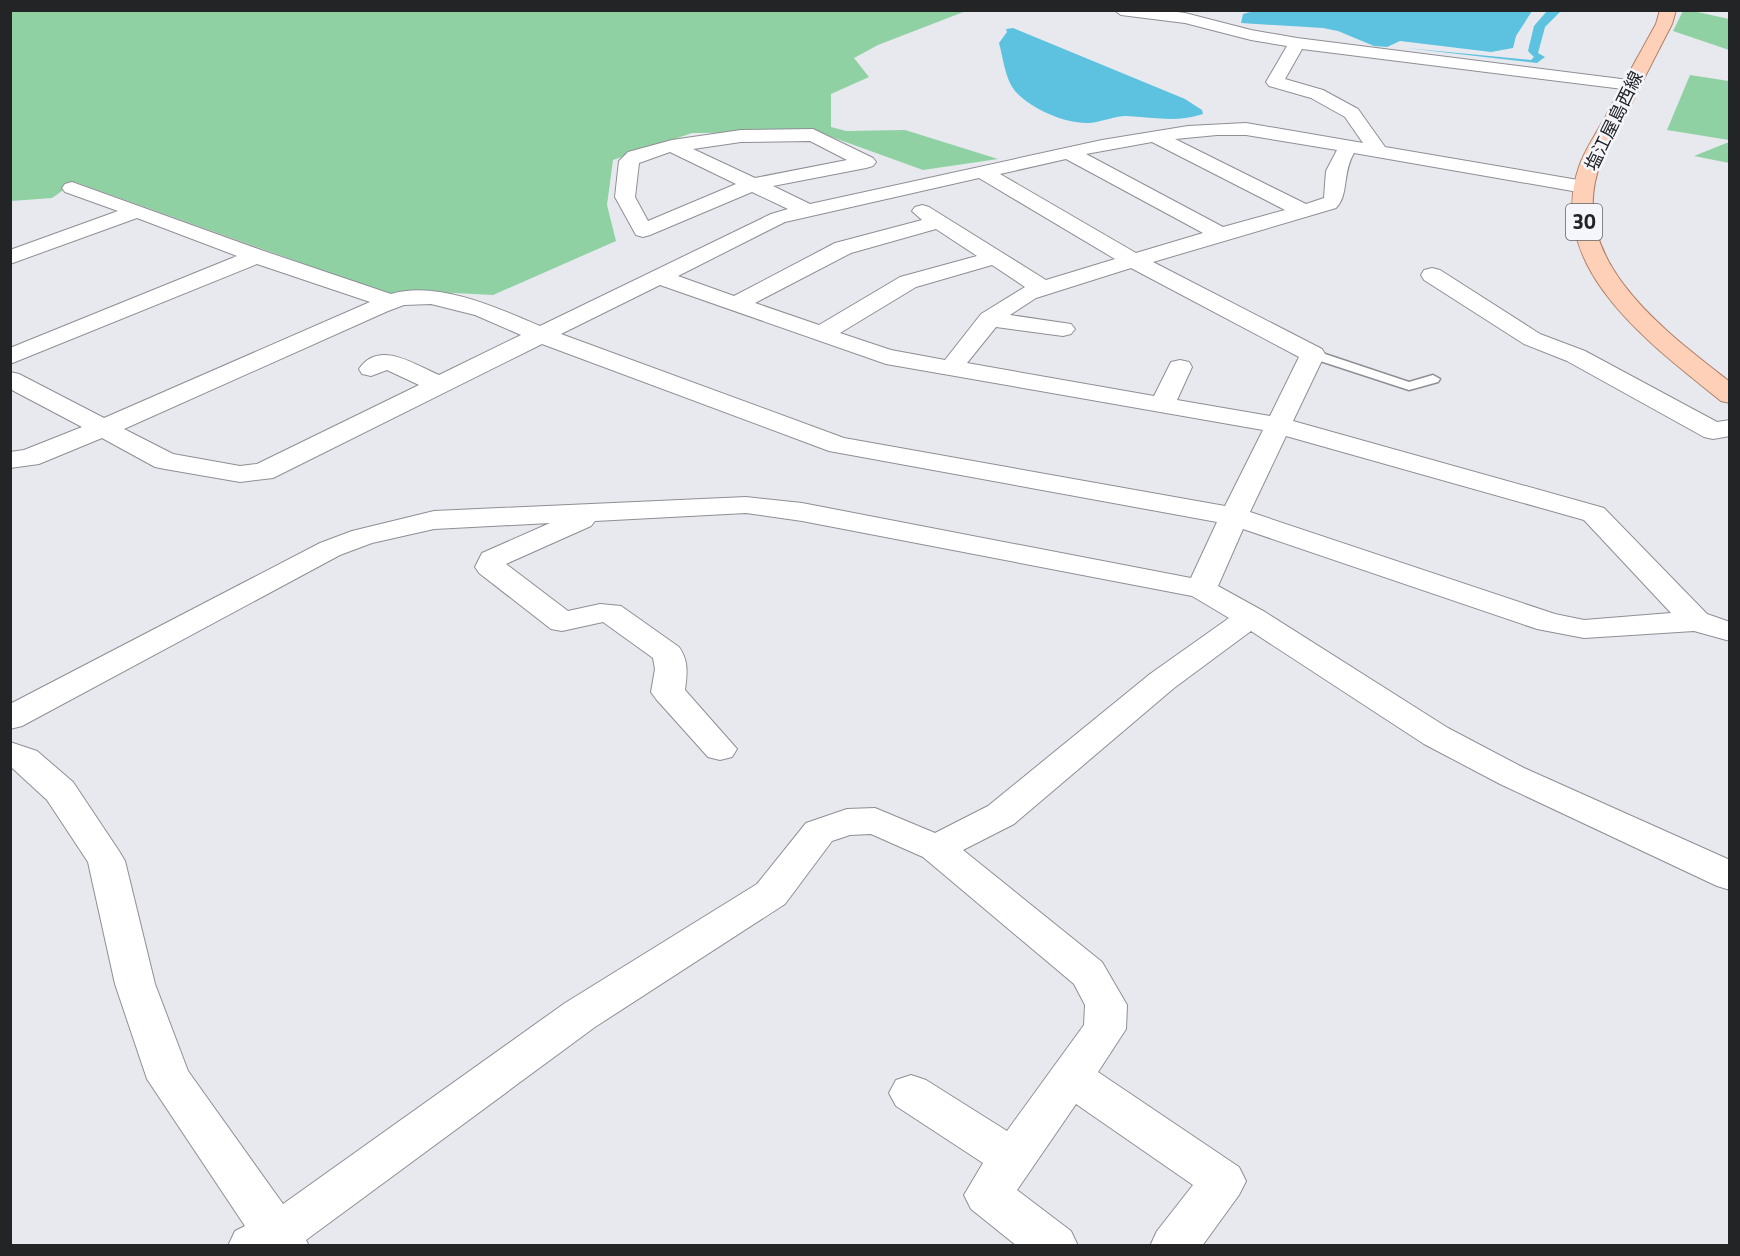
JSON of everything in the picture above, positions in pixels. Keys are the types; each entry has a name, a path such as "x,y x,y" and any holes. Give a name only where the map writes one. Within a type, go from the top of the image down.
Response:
{"main road":[{"name":"塩江屋島西線","path":"1668,10 1664,24 1591,162 1584,187 1583,218 1588,242 1605,276 1624,301 1652,330 1730,395"}],"street":[{"path":"1121,10 1185,18 1251,35 1297,43 1631,84"},
{"path":"1297,43 1275,82 1317,94 1352,113 1378,151"},
{"path":"10,379 165,461 240,474 264,472 778,218 890,190 1154,136 1206,129 1246,129 1584,187"},
{"path":"813,135 866,162 753,184 644,231 625,197 629,161 635,156 672,146 741,136 813,135"},
{"path":"1154,136 1304,211"},
{"path":"672,146 807,210"},
{"path":"951,368 989,319 1001,308 1042,288 1329,204 1334,199 1337,162 1349,147"},
{"path":"1069,153 1221,234"},
{"path":"981,171 1134,261 1313,354 1234,516 1201,590"},
{"path":"72,188 392,302"},
{"path":"890,190 1042,288"},
{"path":"10,258 137,211"},
{"path":"736,304 843,248 939,222"},
{"path":"10,357 256,255"},
{"path":"821,334 908,282 994,258"},
{"path":"1432,275 1532,339 1576,357 1713,431 1730,428"},
{"path":"659,277 886,357 1163,403 1278,425 1593,514 1696,621"},
{"path":"10,460 29,458 104,428 401,298 431,297 483,310 541,335 838,444 1234,516 1548,622 1584,629 1696,621 1730,632"},
{"path":"989,319 1063,329"},
{"path":"371,369 387,361 440,385"},
{"path":"1163,403 1180,367"},
{"path":"10,388 69,410"},
{"path":"10,718 320,554 362,537 434,520 746,505 802,512 1201,590 1250,617 1436,736 1512,776 1730,876"},
{"path":"598,512 493,559 490,567 562,622 600,613 610,613 668,654 671,669 668,692 720,750"},
{"path":"936,848 1001,815 1162,681 1250,617"},
{"path":"10,753 25,759 60,790 105,861 135,984 169,1079 272,1242 580,1015 771,894 819,832 848,822 874,821 936,848 1088,973 1106,1005 1105,1029 987,1195 1054,1245"},
{"path":"1071,1077 1223,1181 1174,1245"},
{"path":"911,1093 1013,1158"}],"lane":[{"path":"1313,354 1409,386 1433,379"}],"green space":[{"path":"11,10 966,11 878,45 854,58 869,77 831,94 831,127 846,131 905,130 998,159 923,170 818,132 692,133 613,160 607,205 616,241 493,295 435,292 394,296 75,182 52,198 11,201"},
{"path":"1683,11 1729,19 1729,50 1673,31"},
{"path":"1690,75 1729,81 1729,140 1667,130"},
{"path":"1729,142 1729,163 1694,156"}],"water":[{"path":"1254,11 1532,11 1516,36 1513,48 1491,52 1400,41 1387,47 1374,46 1338,31 1323,28 1241,23 1243,14"},
{"path":"1547,11 1561,11 1545,27 1538,53 1545,57 1537,63 1406,48 1531,60 1534,57 1528,51 1534,26"},
{"path":"1013,28 1185,99 1202,110 1203,114 1174,119 1121,116 1080,123 1049,114 1022,98 1009,80 999,43 1007,32 1006,29"}]}
